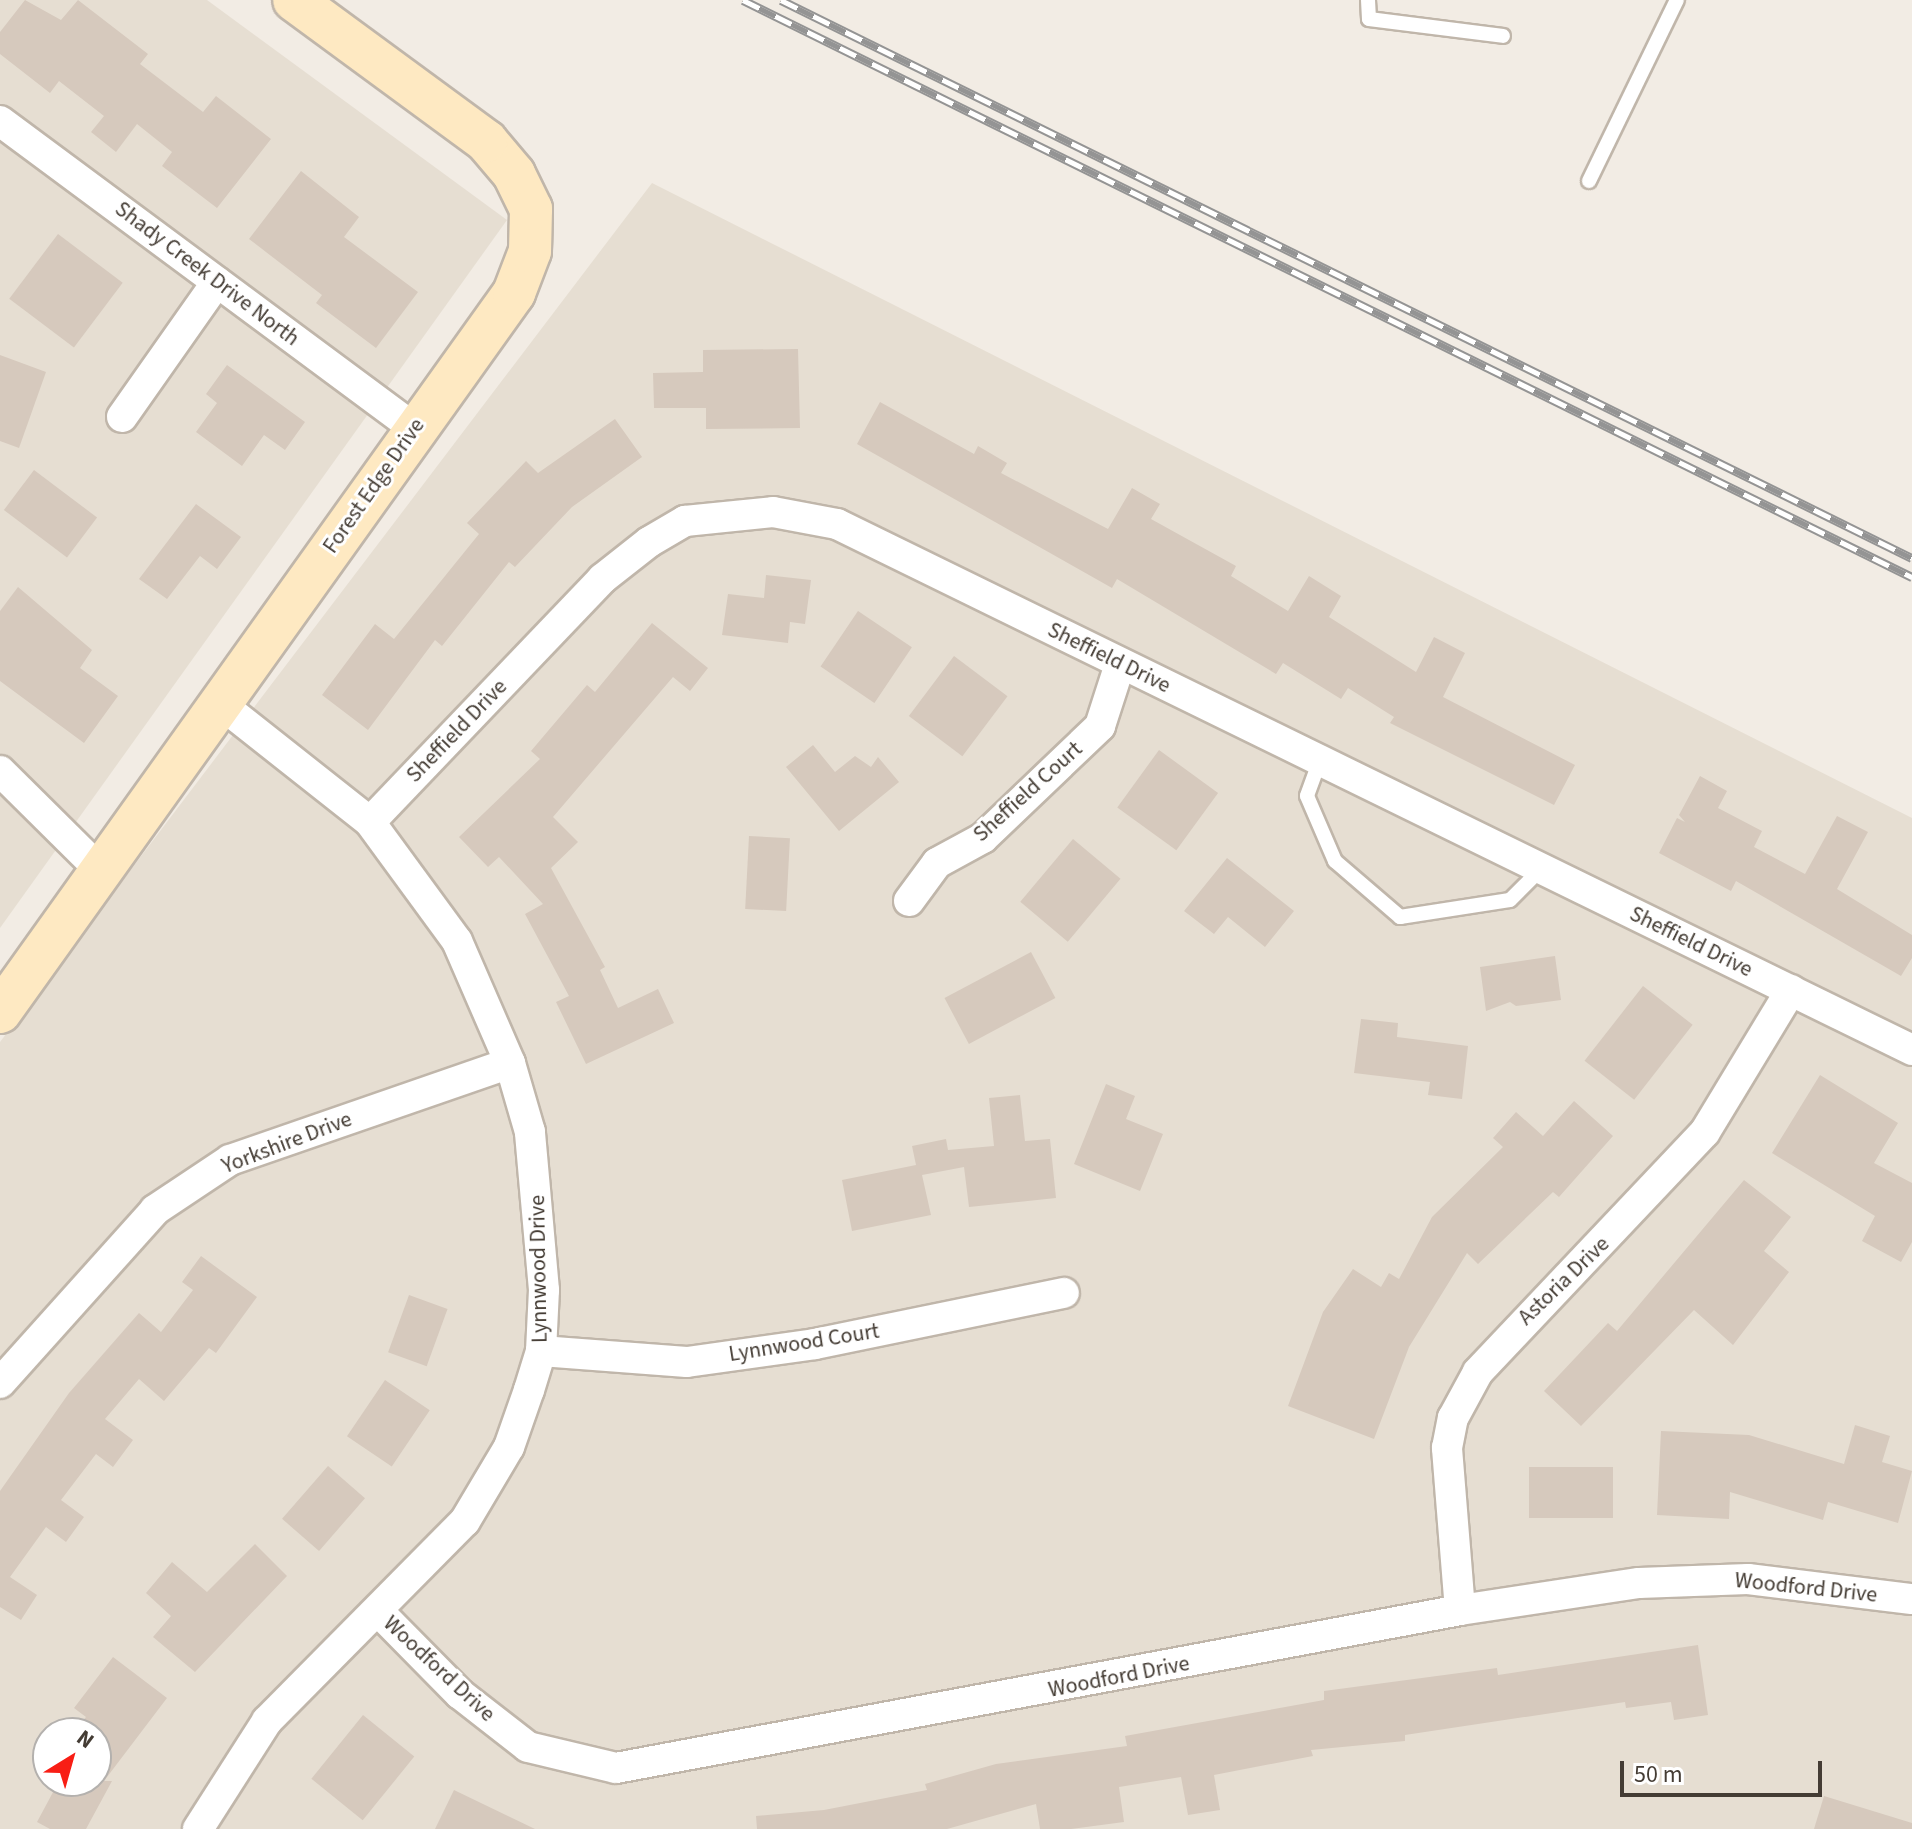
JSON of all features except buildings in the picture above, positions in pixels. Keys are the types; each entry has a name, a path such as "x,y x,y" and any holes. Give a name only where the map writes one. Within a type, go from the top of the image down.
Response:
{"street":[{"name":"Forest Edge Drive","path":"0,1012 103,873 414,428 514,293 530,251 531,209 514,174 486,141 294,0"},
{"name":"Shady Creek Drive North","path":"0,121 414,428"},
{"path":"122,417 217,282"},
{"name":"Sheffield Drive","path":"370,822 602,579 685,521 773,512 837,524 1912,1050"},
{"name":"Sheffield Court","path":"909,901 937,863 983,838 1100,726 1120,664"},
{"name":"Lynnwood Drive","path":"198,1829 267,1721 379,1612 465,1521 509,1447 541,1351 539,1195 530,1132 510,1063 457,941 370,822 222,705"},
{"path":"0,771 103,873"},
{"name":"Astoria Drive","path":"1460,1610 1447,1448 1453,1418 1478,1372 1705,1132 1791,990"},
{"name":"Yorkshire Drive","path":"0,1383 155,1210 230,1160 510,1063"},
{"name":"Lynnwood Court","path":"541,1351 687,1362 815,1344 1064,1293"},
{"name":"Woodford Drive","path":"379,1612 460,1694 528,1747 616,1768 1460,1610 1639,1583 1748,1579 1912,1599"}],"lane":[{"path":"1368,0 1369,19 1503,36"},
{"path":"1589,181 1677,0"},
{"path":"1320,760 1307,796 1335,861 1400,917 1510,900 1541,869"}],"shaded area":[{"path":"0,0 207,0 507,220 0,928"},
{"path":"652,183 1912,818 1912,1829 0,1829 0,1042"}],"railway":[{"path":"743,0 1912,577"},
{"path":"781,0 1912,558"}]}
